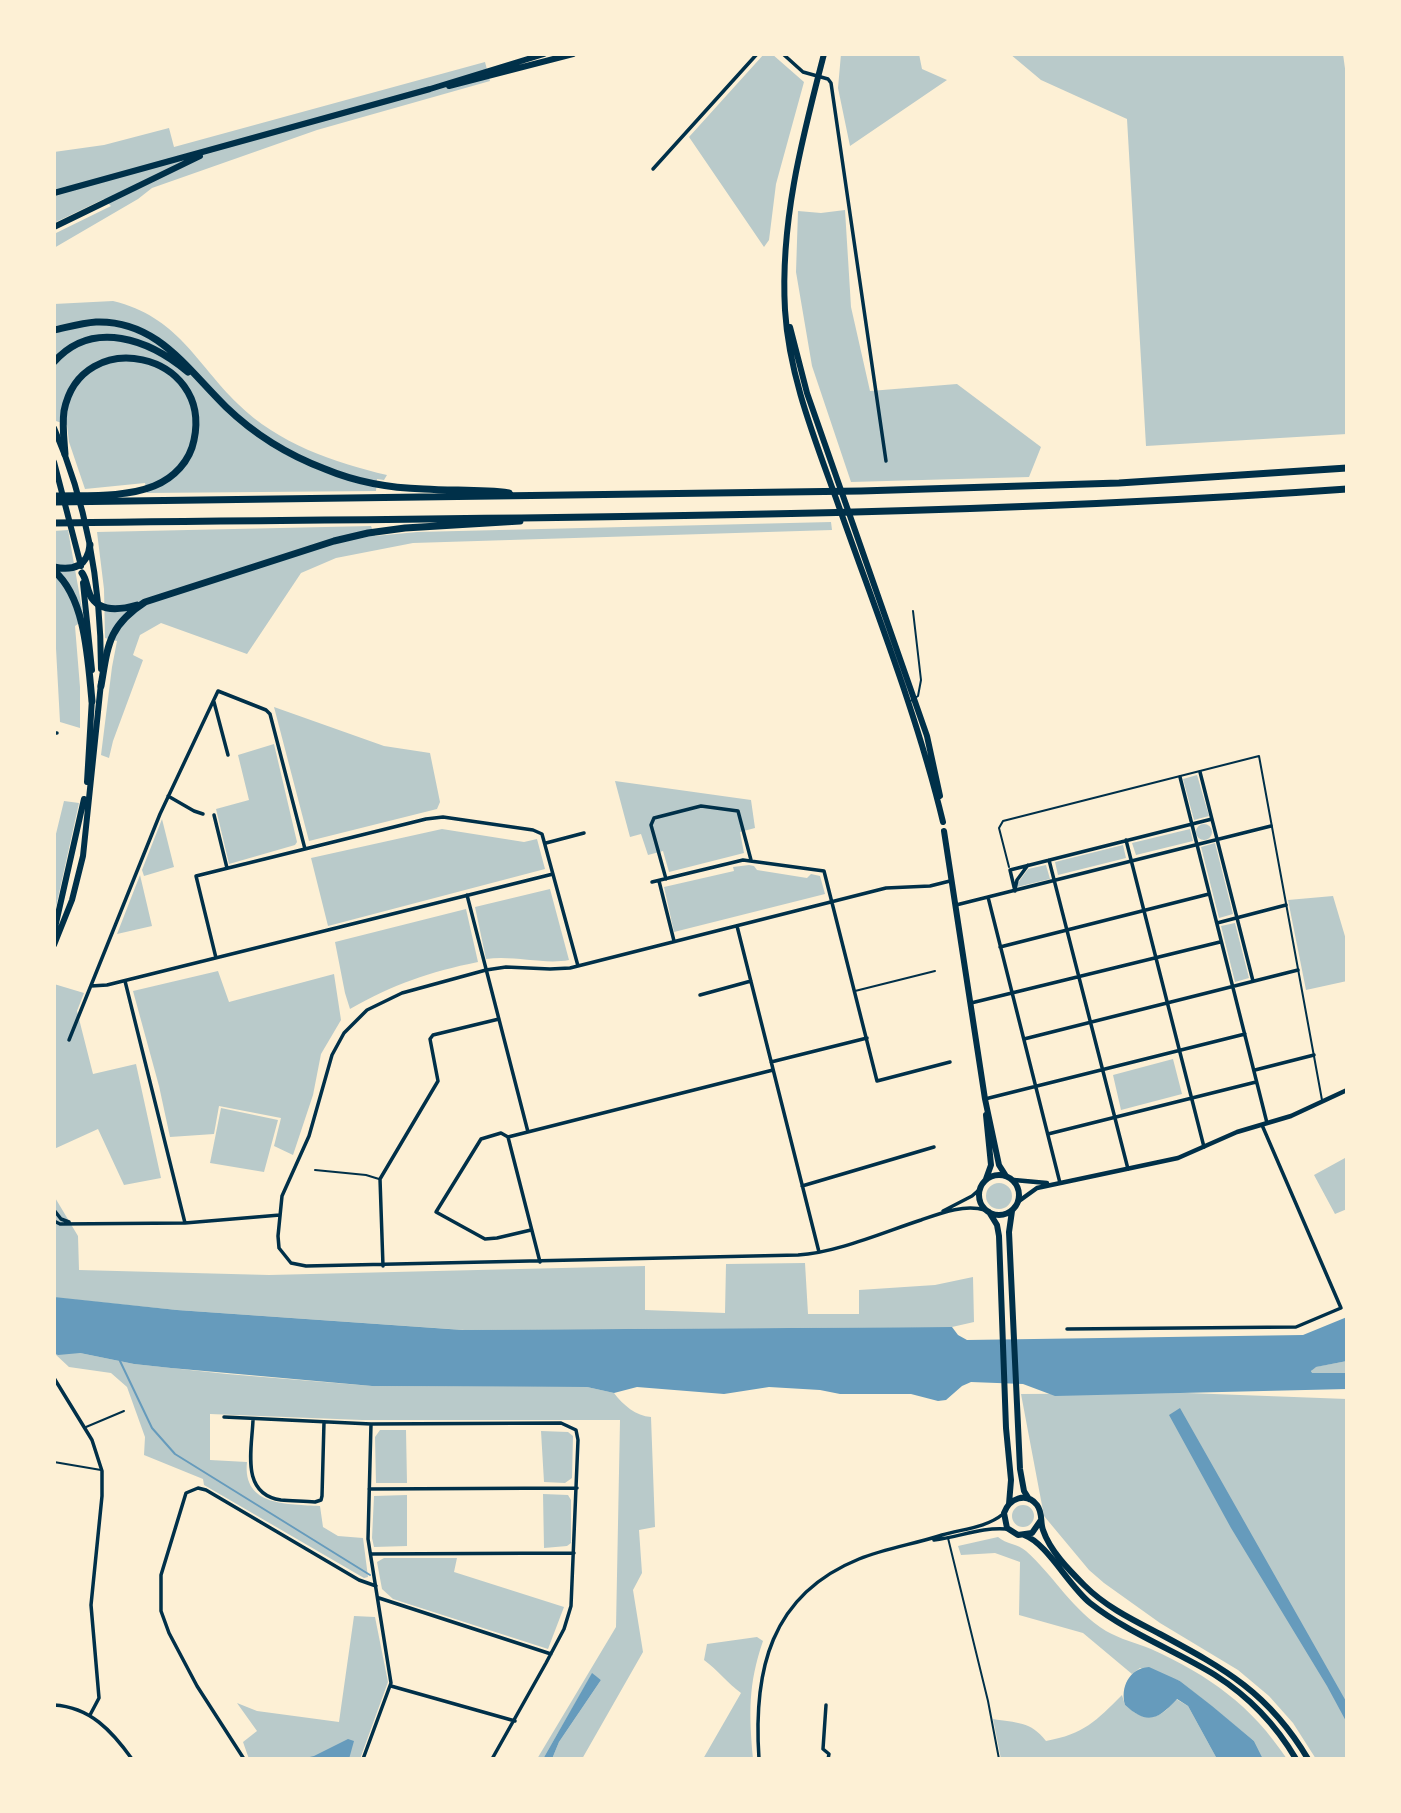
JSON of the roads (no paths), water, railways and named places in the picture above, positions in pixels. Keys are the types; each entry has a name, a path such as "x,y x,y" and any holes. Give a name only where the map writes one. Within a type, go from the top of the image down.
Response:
{"highway":[{"path":"54,330 100,322 142,331 172,350 236,416 267,439 340,475 404,488 495,491 538,496"},
{"path":"54,362 64,352 82,342 100,337 123,338 142,343 167,356 212,393"},
{"path":"54,496 139,491 171,477 184,463 194,442 196,417 189,393 178,378 151,361 121,358 99,364 81,378 66,404 63,424 65,454"},
{"path":"54,502 1019,487 1347,468"},
{"path":"54,523 990,509 1347,489"},
{"path":"90,545 81,569 91,597 99,606 117,609 360,535 405,528 498,523 543,517"},
{"path":"54,569 81,569"},
{"path":"54,569 76,604 88,661 92,701"},
{"path":"101,686 114,632 122,619 145,602"}],"main road":[{"path":"430,89 544,54"},
{"path":"54,193 430,89 573,54"},
{"path":"824,54 789,204 785,294 799,364 829,467 935,769 943,822 911,701"},
{"path":"54,228 212,150"},
{"path":"54,429 71,474 96,571 101,686 83,856 72,900 54,945"},
{"path":"54,463 81,569 89,629 92,701 86,790 54,932"},
{"path":"944,831 985,1099 990,1160 986,1179 980,1189 980,1200 998,1231 1011,1480 1004,1521 1009,1530 1024,1535 1034,1532 1041,1520"},
{"path":"985,1099 999,1165 1006,1176"},
{"path":"986,1179 997,1175 1006,1176 1013,1180 1020,1191 1019,1201 1012,1211 1009,1232 1021,1480 1029,1499 1038,1506 1043,1531 1055,1552 1089,1590 1122,1614 1214,1663 1243,1682 1278,1716 1308,1759"},
{"path":"987,1211 1000,1215 1012,1211"},
{"path":"1009,1504 1018,1498 1029,1499"},
{"path":"1024,1535 1040,1545 1075,1589 1105,1614 1213,1674 1242,1695 1269,1722 1296,1759"}],"street":[{"path":"653,169 757,54"},
{"path":"783,54 803,72 828,79 831,83 886,461"},
{"path":"69,1041 168,796 218,691 270,713 304,849"},
{"path":"213,700 228,755"},
{"path":"1200,772 1253,981"},
{"path":"1067,1329 1292,1328 1303,1326 1341,1308 1264,1124 1257,1082 1180,777"},
{"path":"168,796 203,814"},
{"path":"666,879 650,825 654,818 701,806 738,811 751,860"},
{"path":"214,815 227,868"},
{"path":"216,958 196,876 439,817 533,830 542,834 578,966"},
{"path":"1015,891 1010,870 1212,818"},
{"path":"956,905 1272,826"},
{"path":"545,843 584,833"},
{"path":"1126,840 1204,1147"},
{"path":"652,883 739,860 824,871 877,1081 950,1062"},
{"path":"1049,860 1128,1169"},
{"path":"1015,891 1017,880 1028,865"},
{"path":"91,986 125,981 553,873"},
{"path":"952,880 930,886 893,887 578,966 486,970 394,996 367,1010 348,1028 332,1055 309,1136 284,1193 279,1248 285,1258 294,1265 306,1266 798,1255 819,1252 939,1214 972,1207 987,1211"},
{"path":"659,881 674,941"},
{"path":"1000,947 1209,894"},
{"path":"467,895 528,1132"},
{"path":"988,897 1048,1135 1057,1183"},
{"path":"1217,923 1286,905"},
{"path":"737,926 819,1252"},
{"path":"971,1003 1221,942"},
{"path":"1024,1039 1298,970"},
{"path":"125,981 185,1223"},
{"path":"700,995 751,981"},
{"path":"383,1266 380,1179 438,1081 430,1037 499,1019"},
{"path":"985,1099 1245,1034"},
{"path":"771,1062 867,1038"},
{"path":"1254,1070 1314,1055"},
{"path":"531,1230 485,1239 436,1212 479,1140 501,1133 508,1137 773,1070"},
{"path":"1048,1135 1257,1082"},
{"path":"1019,1201 1032,1190 1057,1183 1178,1158 1237,1132 1291,1116 1347,1090"},
{"path":"508,1137 540,1262"},
{"path":"802,1186 934,1147"},
{"path":"1013,1180 1057,1183"},
{"path":"939,1214 980,1189"},
{"path":"54,1210 61,1219 74,1223"},
{"path":"54,1221 60,1224 185,1223 280,1215"},
{"path":"54,1378 98,1452 102,1471 91,1605 99,1698 90,1715"},
{"path":"224,1417 371,1424 561,1423 573,1428 578,1440 571,1606 564,1629 492,1759"},
{"path":"253,1419 251,1471 256,1485 278,1499 315,1502 322,1496 324,1422"},
{"path":"363,1759 391,1686 368,1534 371,1424"},
{"path":"244,1759 197,1686 169,1633 161,1611 159,1591 162,1570 183,1499 188,1491 198,1488 206,1490 359,1580 376,1586"},
{"path":"369,1489 577,1489"},
{"path":"947,1536 991,1522 1004,1513"},
{"path":"760,1759 757,1716 761,1676 770,1646 788,1614 809,1590 843,1567 875,1554 947,1536 984,1530 1009,1530"},
{"path":"371,1554 574,1553"},
{"path":"379,1598 551,1654"},
{"path":"391,1686 515,1721"},
{"path":"54,1705 73,1707 90,1715 114,1735 132,1759"},
{"path":"826,1705 822,1749 829,1754 828,1759"}],"lane":[{"path":"911,701 919,693 921,680 913,611"},
{"path":"1010,870 999,828 1001,822 1259,756 1324,1100"},
{"path":"855,991 935,971"},
{"path":"314,1170 380,1179"},
{"path":"85,1428 124,1411"},
{"path":"54,1462 102,1471"},
{"path":"947,1536 988,1701 999,1759"}],"water":[{"path":"54,1297 177,1310 463,1330 952,1327 958,1335 967,1340 1303,1335 1347,1317 1347,1361 1316,1367 1311,1371 1347,1373 1347,1389 1055,1396 1023,1384 971,1382 946,1400 938,1401 911,1394 840,1394 769,1387 724,1394 637,1387 614,1393 587,1387 372,1386 134,1364 80,1353 58,1355 54,1353"},
{"path":"1180,1408 1347,1703 1347,1723 1231,1528 1169,1415"},
{"path":"1149,1667 1180,1681 1212,1706 1254,1741 1263,1759 1217,1759 1188,1706 1177,1699 1164,1712 1152,1717 1140,1715 1125,1705 1125,1686 1131,1675"},
{"path":"592,1673 601,1680 559,1742 552,1759 543,1759"},
{"path":"348,1739 354,1741 349,1759 301,1759 314,1756"}],"waterway":[{"path":"120,1361 152,1428 175,1454 370,1575"}]}
